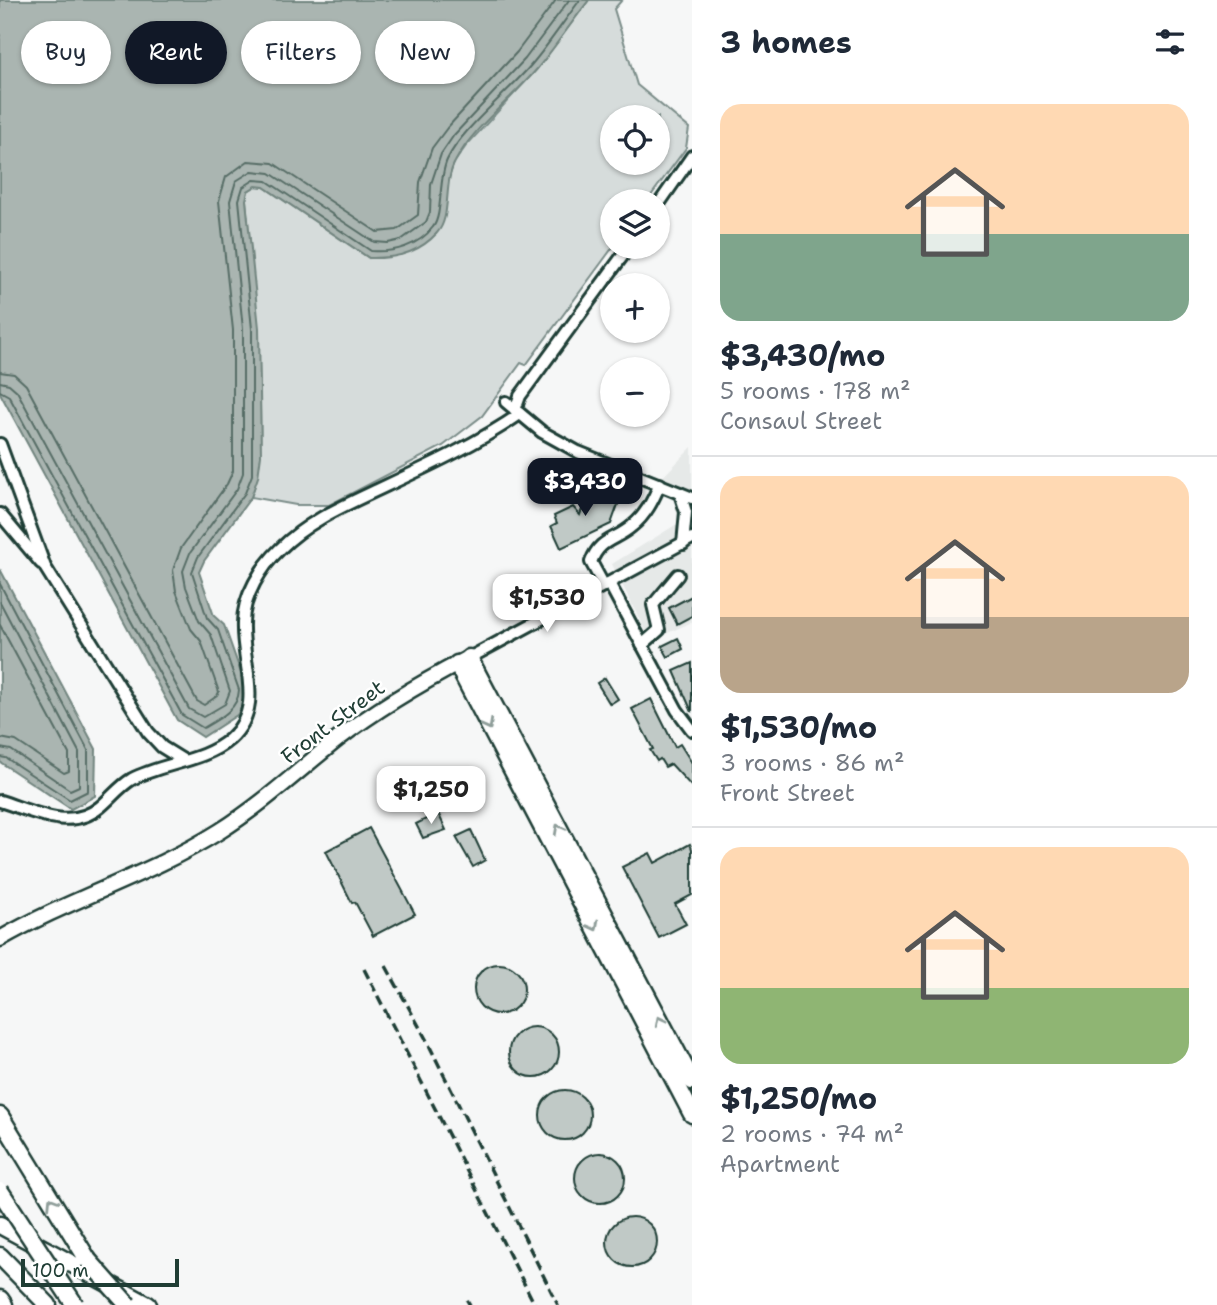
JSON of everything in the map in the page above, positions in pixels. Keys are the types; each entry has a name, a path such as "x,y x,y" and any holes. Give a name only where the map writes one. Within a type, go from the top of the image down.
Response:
{"highway":[{"path":"463,661 692,1082"},
{"path":"463,661 692,1114"},
{"path":"0,1116 88,1260 119,1305"},
{"path":"0,1191 75,1305"},
{"path":"0,1225 148,1305"},
{"path":"0,1256 48,1305"},
{"path":"88,1260 128,1305"},
{"path":"0,1299 4,1305"}],"main road":[{"name":"Front Street","path":"0,939 56,910 166,862 205,840 262,802 365,719 463,661"}],"street":[{"path":"669,189 692,156"},
{"path":"0,801 67,821 85,817 130,780 214,750 229,740 246,716 251,683 243,620 253,586 279,549 317,520 427,466 514,409 520,396 620,259"},
{"path":"514,409 542,432 578,452 687,493 687,541"},
{"path":"0,444 45,567"},
{"path":"660,484 646,512 615,538 603,542 591,562 642,645 677,710 692,730"},
{"path":"0,514 45,567 148,732 162,747 183,760"},
{"name":"Front Street","path":"463,661 687,541"},
{"path":"642,645 659,630 653,605 678,575"}],"shaded area":[{"path":"589,0 622,0 614,9 637,85 661,105 600,105 600,175 666,175 656,189 600,189 600,259 604,259 526,365 521,363 482,416 443,446 329,505 296,505 251,497 259,461 260,425 257,325 246,200 248,191 256,186 264,187 369,258 445,216 446,186 454,163 466,146 537,69"},
{"path":"670,112 689,128 686,148 670,170"},
{"path":"692,447 692,622 650,641 612,564 682,521 681,505 652,488"}],"water":[{"path":"0,0 589,0 537,69 482,125 463,149 451,170 442,226 430,240 414,250 397,256 369,258 264,187 256,186 248,191 246,200 259,328 261,455 258,477 251,497 204,561 199,572 214,616 224,625 247,690 246,701 237,715 203,737 177,720 0,393"},
{"path":"0,569 96,749 95,796 71,809 0,762"}],"building":[{"path":"589,488 620,499 611,524 561,548 551,526 557,523 554,516 573,507 580,515"},
{"path":"692,596 692,616 677,624 669,608"},
{"path":"678,638 683,649 668,657 662,646"},
{"path":"692,663 692,712 674,671"},
{"path":"605,678 618,699 610,704 597,683"},
{"path":"651,699 675,747 680,744 692,763 692,787 671,764 665,767 660,759 657,761 650,750 653,749 632,709"},
{"path":"438,813 446,830 423,838 416,824"},
{"path":"369,828 415,914 373,936 355,902 352,903 326,851"},
{"path":"471,830 485,860 473,867 456,837"},
{"path":"690,844 692,895 675,904 686,924 659,938 622,867 650,853 655,863"},
{"path":"499,964 516,972 524,989 516,1006 499,1014 482,1006 474,989 482,972"},
{"path":"534,1027 551,1035 559,1052 551,1069 534,1077 517,1069 509,1052 517,1035"},
{"path":"565,1090 582,1098 590,1115 582,1132 565,1140 548,1132 540,1115 548,1098"},
{"path":"600,1153 617,1161 625,1178 617,1195 600,1203 583,1195 575,1178 583,1161"},
{"path":"632,1217 649,1225 657,1242 649,1259 632,1267 615,1259 607,1242 615,1225"}],"railway":[{"path":"386,966 426,1039 558,1305"},
{"path":"364,969 535,1305"},
{"path":"467,1300 470,1305"}]}
